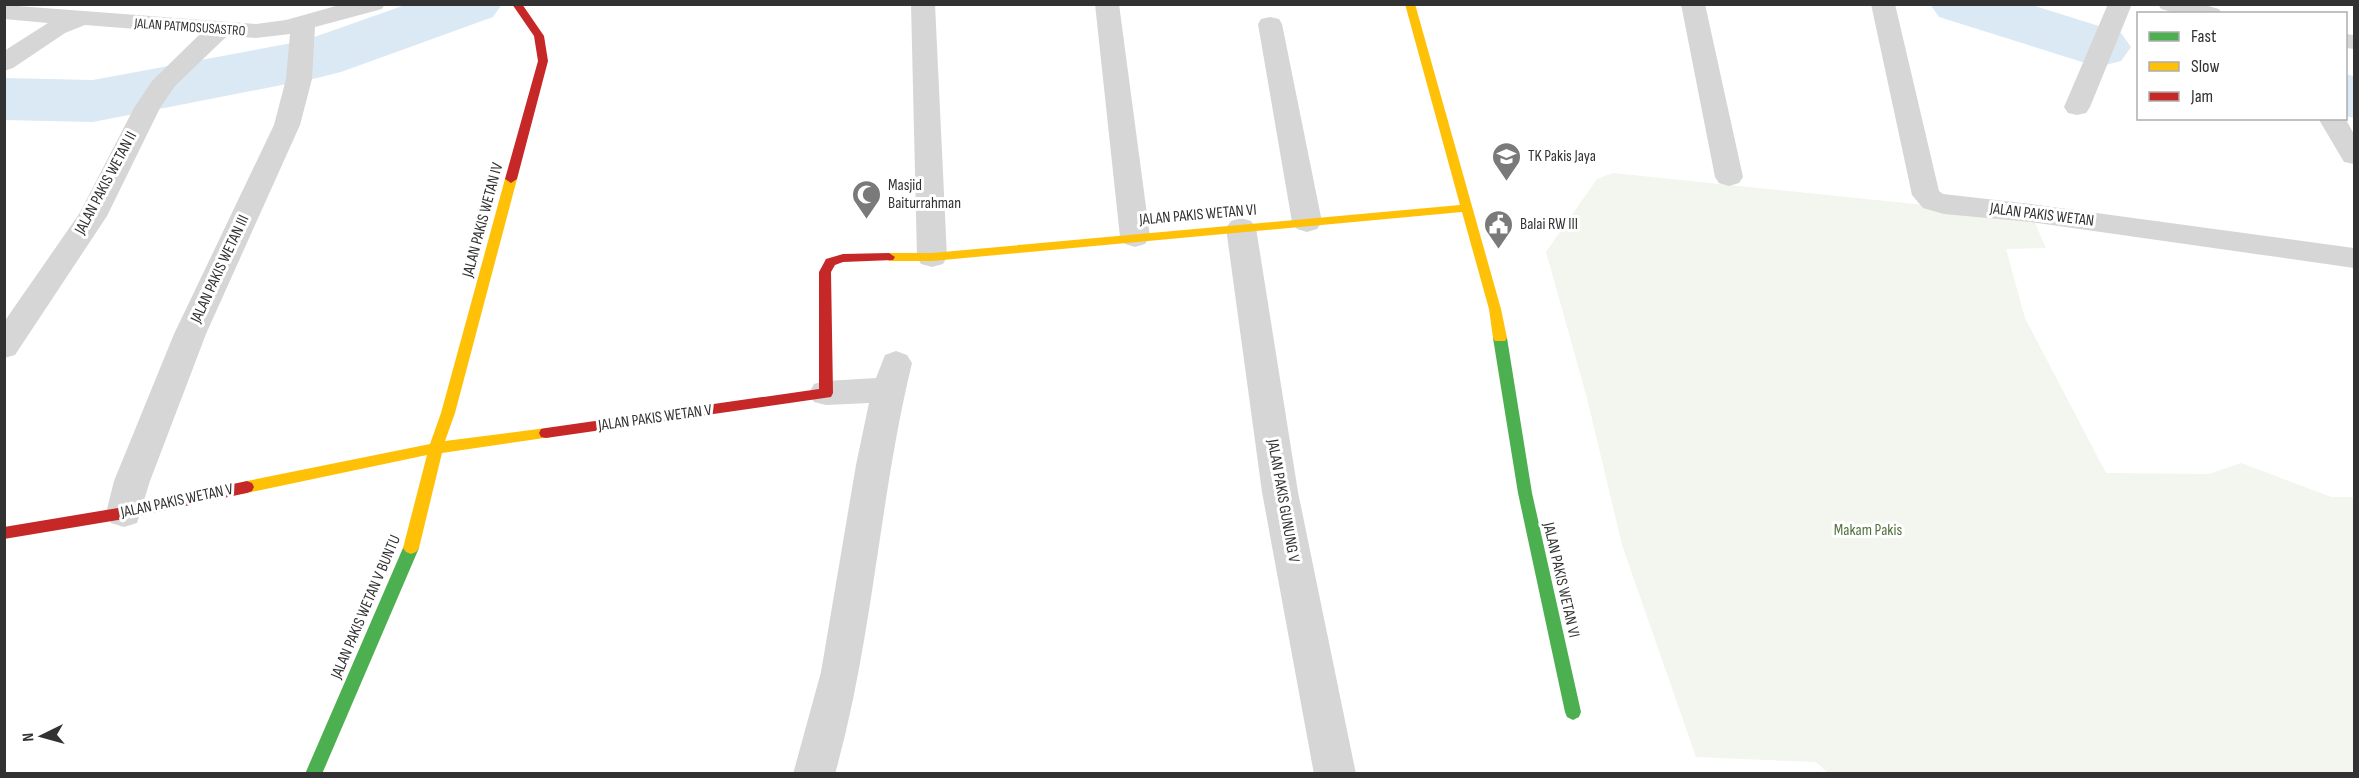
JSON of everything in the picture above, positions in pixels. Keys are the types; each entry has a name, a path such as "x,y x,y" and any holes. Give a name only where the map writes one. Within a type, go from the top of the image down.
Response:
{"street":[{"name":"JALAN PATMOSUSASTRO","path":"4,12 256,32 303,23 373,4"},
{"path":"814,774 830,726 854,594 880,416 892,376 826,393 825,272 830,262 843,258 932,257 923,4"},
{"path":"1107,4 1135,237"},
{"name":"JALAN PAKIS WETAN VI","path":"1410,4 1496,309 1525,493 1573,712"},
{"path":"1693,4 1729,177"},
{"name":"JALAN PAKIS WETAN","path":"1883,4 1926,195 1933,201 1944,205 2031,213 2355,258"},
{"path":"2077,107 2120,4"},
{"path":"2170,4 2202,12"},
{"name":"JALAN PAKIS WETAN IV","path":"436,448 448,413 543,61 539,36 520,8"},
{"path":"4,63 56,28 81,18"},
{"name":"JALAN PAKIS WETAN III","path":"124,513 132,481 190,334 287,125 301,67 303,23"},
{"path":"1270,24 1307,222"},
{"name":"JALAN PAKIS WETAN II","path":"4,346 92,216 147,108 165,81 219,30"},
{"path":"2332,120 2355,156"},
{"name":"JALAN PAKIS WETAN VI","path":"932,257 1467,208"},
{"name":"JALAN PAKIS GUNUNG V","path":"1241,228 1280,492 1335,774"},
{"name":"JALAN PAKIS WETAN V","path":"4,532 124,513 436,448 826,393"},
{"name":"JALAN PAKIS WETAN V BUNTU","path":"313,774 412,546 436,448"}],"green space":[{"name":"Makam Pakis","path":"1613,173 2032,216 2046,248 2006,249 2025,318 2106,473 2209,474 2241,463 2331,497 2354,497 2354,773 1829,774 1816,762 1696,757 1622,545 1587,398 1546,252 1597,179"}],"waterway":[{"path":"4,99 93,101 317,58 471,4"},
{"path":"1961,4 2098,47"},
{"path":"2347,95 2354,97"}],"traffic: fast":[{"path":"1500,338 1525,493 1573,712"},
{"path":"313,774 411,548"}],"traffic: slow":[{"path":"1410,4 1495,309 1500,338"},
{"path":"411,548 436,448 448,413 511,179"},
{"path":"889,257 932,257 1467,208"},
{"path":"247,487 436,448 546,433"}],"traffic: jam":[{"path":"511,179 543,61 539,36 517,4"},
{"path":"546,433 826,393 825,272 830,262 843,258 889,257"},
{"path":"4,533 124,513 247,487"}],"place":[{"name":"TK Pakis Jaya","path":"1507,182"},
{"name":"Masjid Baiturrahman","path":"867,220"},
{"name":"Balai RW III","path":"1499,250"}]}
